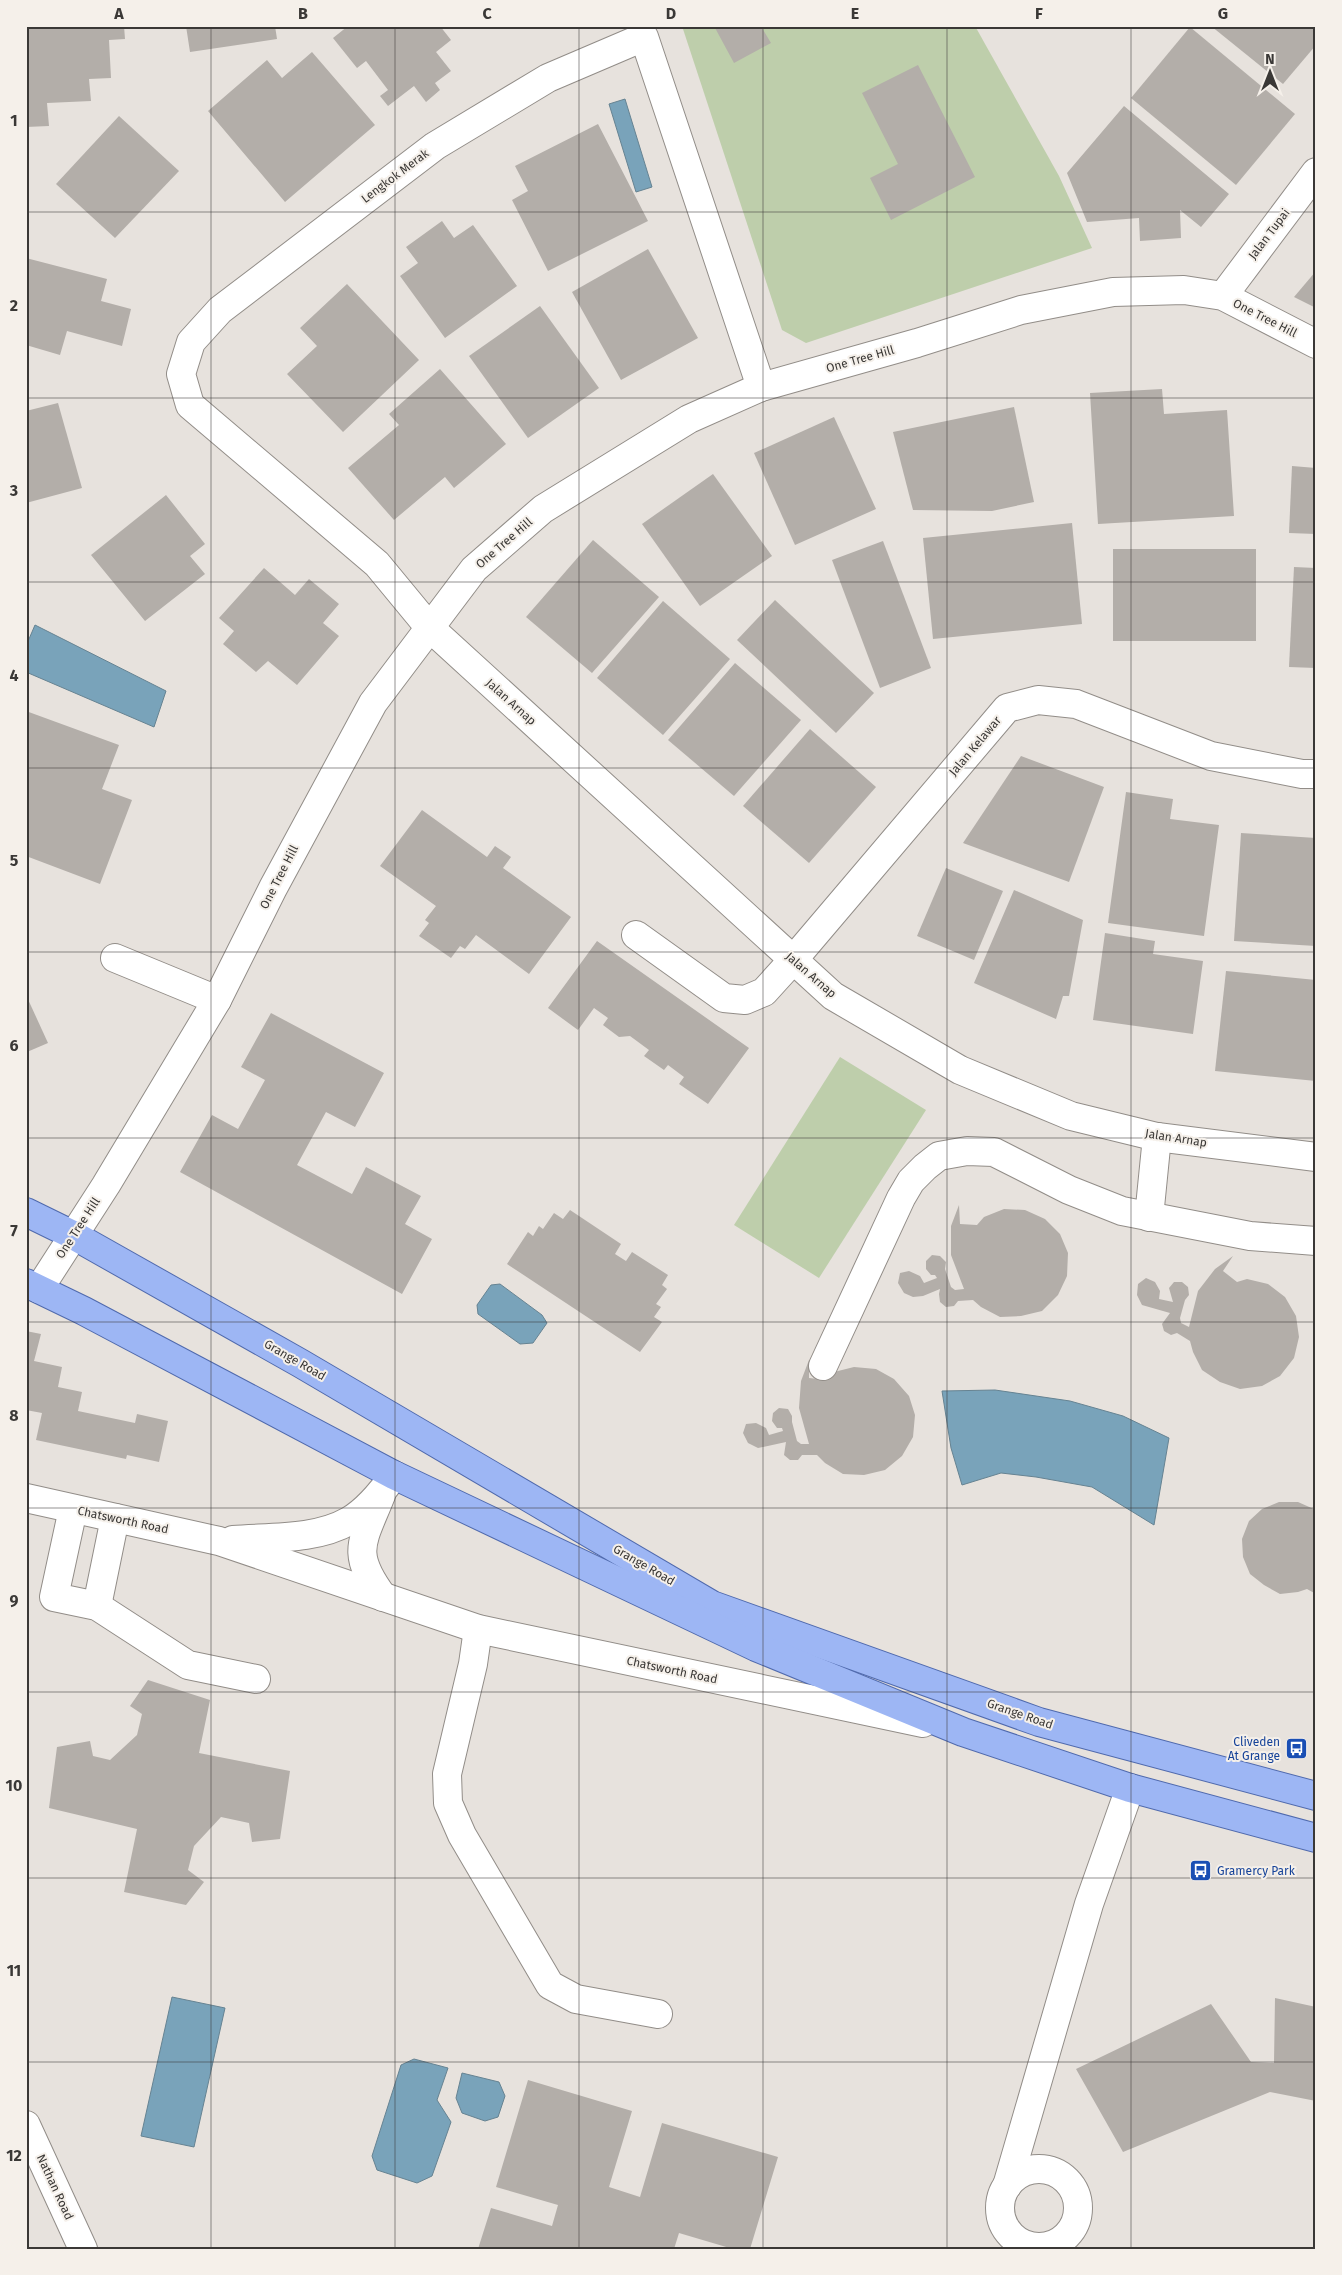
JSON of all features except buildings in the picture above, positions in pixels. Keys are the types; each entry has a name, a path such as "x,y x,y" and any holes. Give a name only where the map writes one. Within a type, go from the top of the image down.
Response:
{"main road":[{"name":"Grange Road","path":"26,1212 73,1236 300,1363 712,1605 1040,1722 1316,1796"},
{"name":"Grange Road","path":"33,1286 102,1320 388,1484 756,1647 963,1732 1130,1788 1316,1838"}],"street":[{"name":"Lengkok Merak","path":"429,627 377,564 190,405 181,374 191,342 220,310 435,146 548,78 644,37 761,387"},
{"name":"Jalan Tupai","path":"1223,296 1316,172"},
{"name":"One Tree Hill","path":"33,1286 73,1236 217,1000 273,888 373,703 474,569 543,509 689,419 761,387 917,343 1021,310 1113,292 1184,290 1223,296 1316,344"},
{"name":"Jalan Arnap","path":"429,627 833,996 960,1070 1070,1116 1157,1137 1316,1157"},
{"name":"Jalan Kelawar","path":"636,934 724,998 745,1000 764,992 1007,708 1038,700 1076,704 1211,756 1302,774 1316,774"},
{"path":"115,958 217,1000"},
{"path":"1149,1218 1157,1137"},
{"path":"823,1366 901,1198 925,1167 939,1156 967,1151 994,1152 1069,1190 1122,1211 1149,1218 1250,1236 1316,1240"},
{"path":"383,1597 368,1576 362,1560 362,1545 388,1484"},
{"name":"Chatsworth Road","path":"219,1541 318,1532 349,1521 388,1484"},
{"name":"Chatsworth Road","path":"26,1498 219,1541 478,1629 963,1732"},
{"path":"73,1509 54,1598 96,1606 188,1665 256,1679"},
{"path":"96,1606 115,1518"},
{"path":"478,1629 473,1664 447,1774 448,1803 462,1835 550,1985 576,1999 658,2014"},
{"path":"1007,2186 1089,1904 1130,1788"},
{"name":"Nathan Road","path":"26,2126 83,2249"}],"green space":[{"path":"682,26 975,26 1059,176 1092,248 806,343 782,330"},
{"path":"840,1057 926,1110 819,1278 734,1225"}],"water":[{"path":"625,99 652,187 636,192 609,104"},
{"path":"35,625 166,691 154,727 26,672 26,646"},
{"path":"500,1284 542,1315 547,1323 533,1343 520,1344 478,1314 477,1305 491,1285"},
{"path":"995,1390 1070,1401 1123,1416 1169,1438 1154,1525 1092,1487 1001,1473 962,1485 951,1448 942,1391"},
{"path":"172,1997 225,2008 194,2147 141,2136"},
{"path":"414,2059 448,2068 437,2100 451,2122 432,2176 417,2183 377,2170 372,2156 401,2065"},
{"path":"462,2073 499,2082 505,2096 498,2117 485,2121 462,2113 456,2098"}],"place":[{"name":"Cliveden At Grange","path":"1296,1749"},
{"name":"Gramercy Park","path":"1201,1871"}]}
